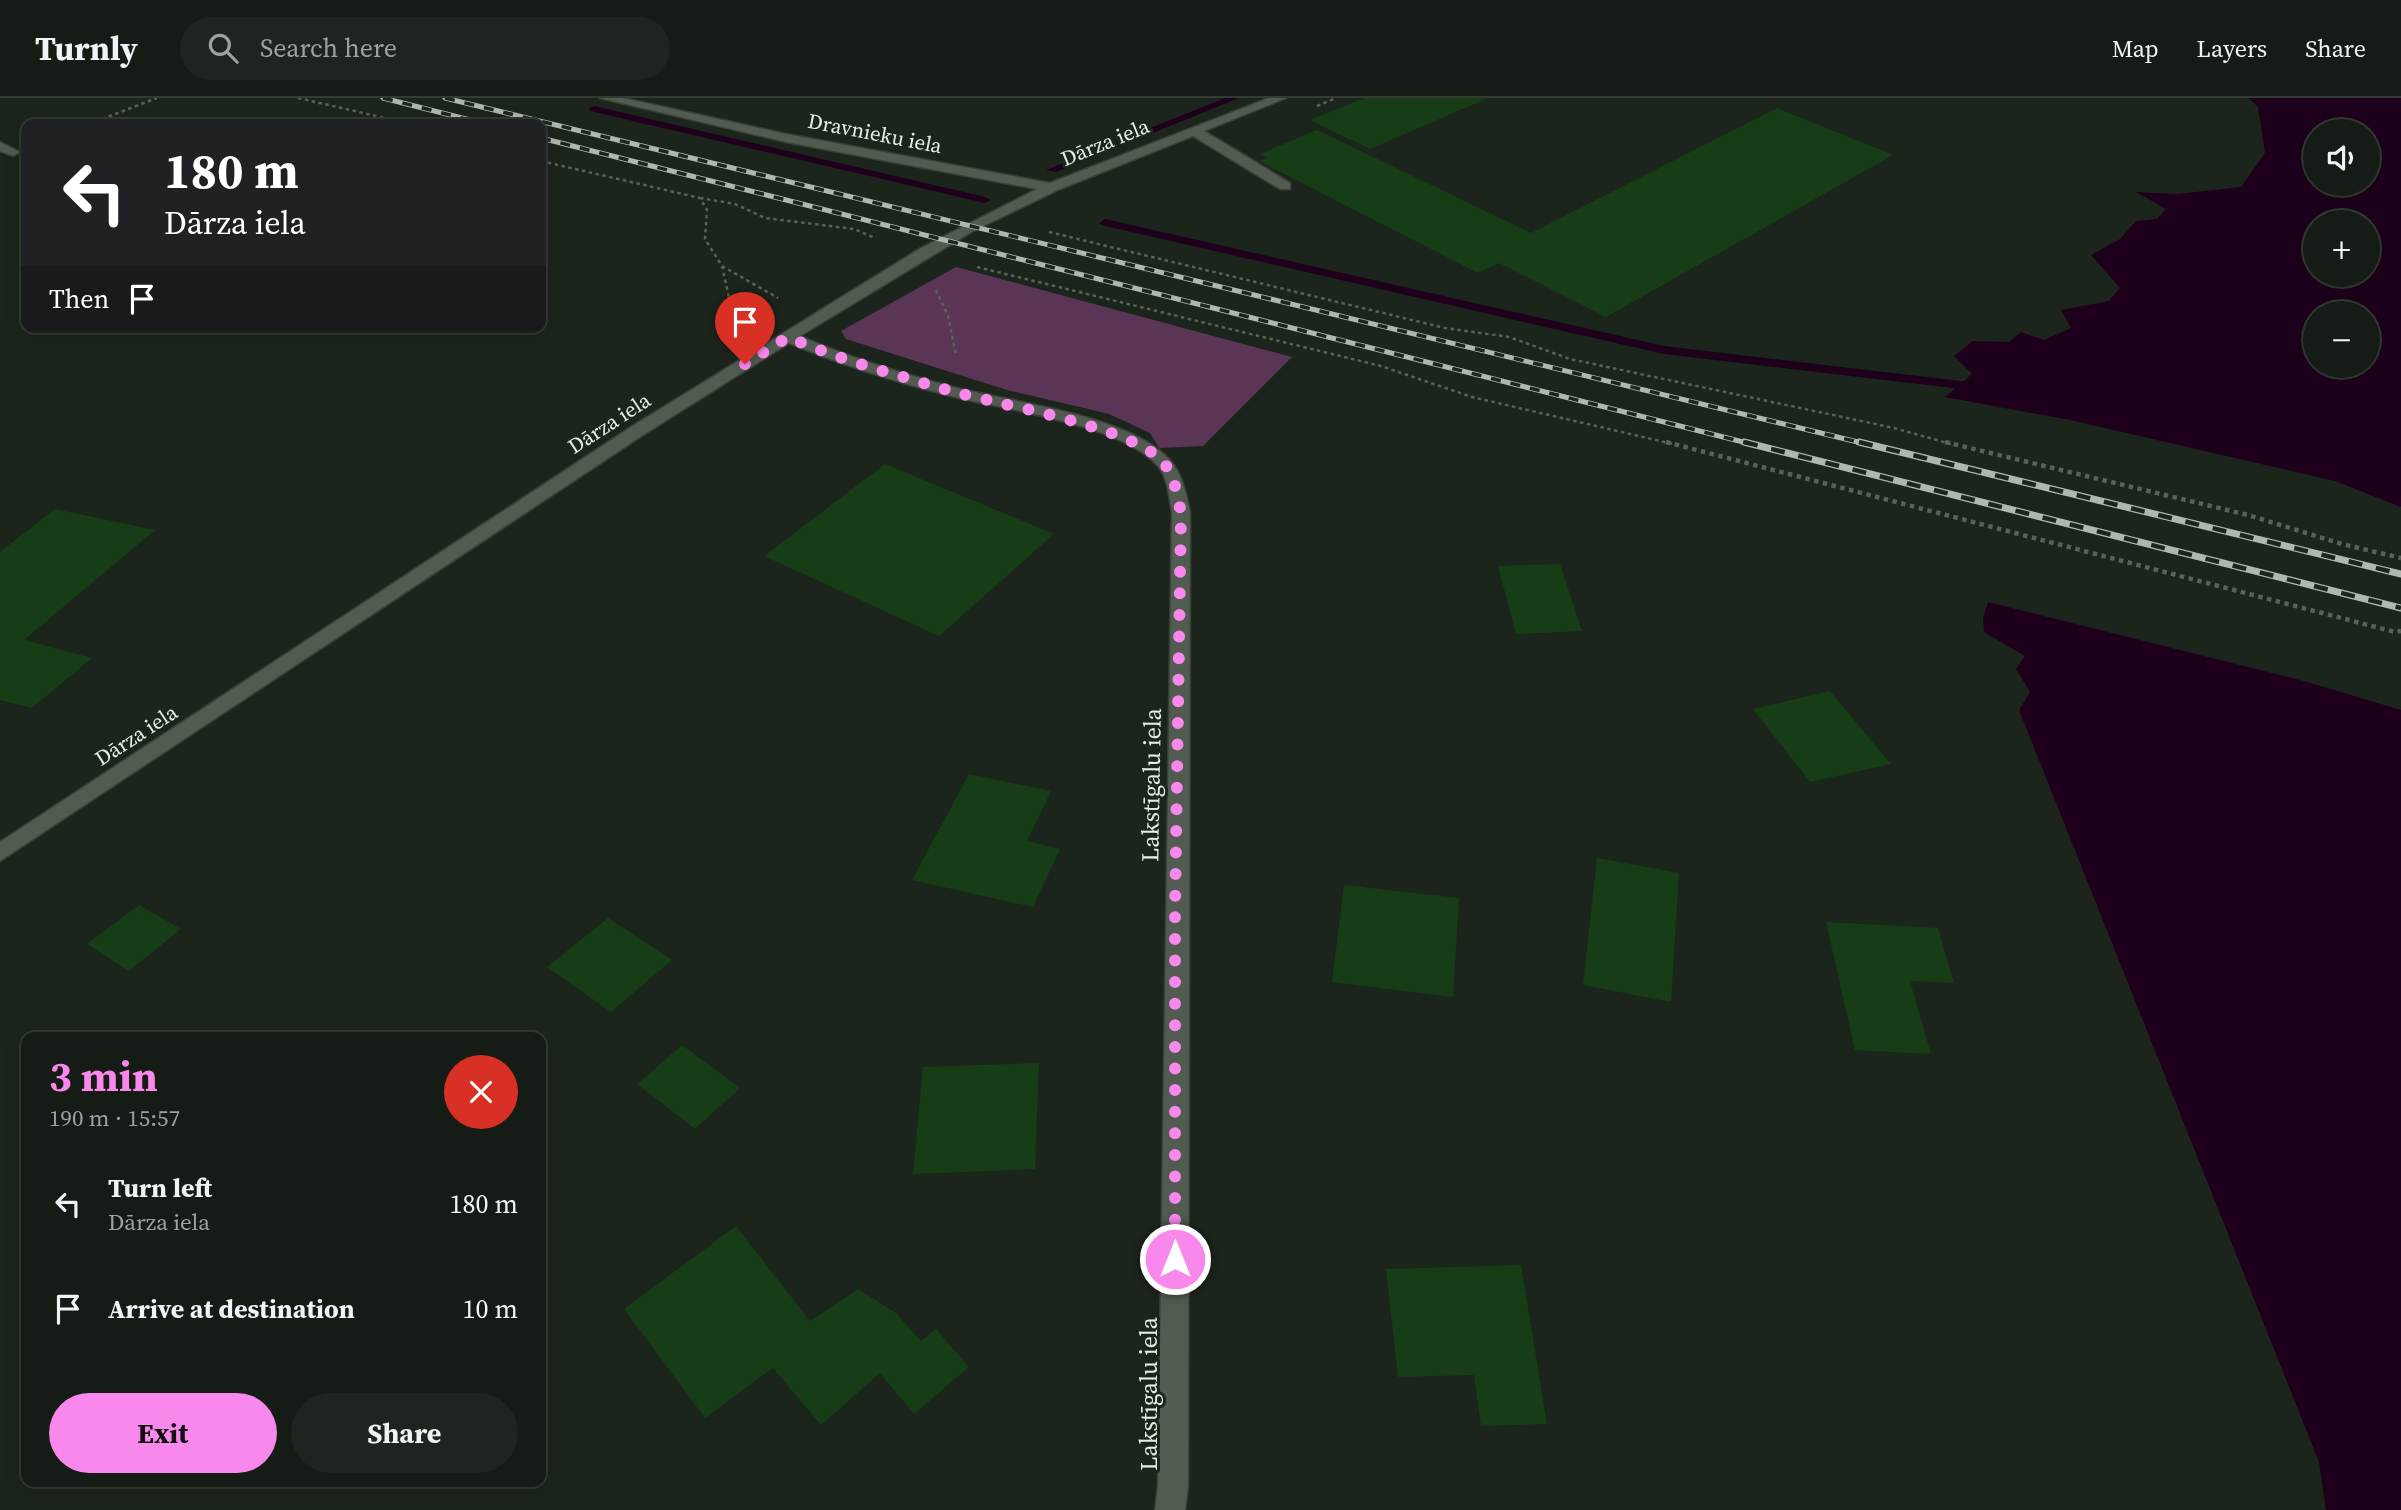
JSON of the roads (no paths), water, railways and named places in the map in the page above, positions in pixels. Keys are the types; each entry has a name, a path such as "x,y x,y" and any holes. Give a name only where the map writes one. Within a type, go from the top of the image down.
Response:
{"street":[{"name":"Dravnieku iela","path":"606,98 786,138 1054,188"},
{"name":"Dārza iela","path":"0,853 636,431 926,251 972,226 1054,188 1280,98"},
{"path":"1194,131 1285,186"},
{"path":"0,146 13,152 0,158"},
{"name":"Lakstīgalu iela","path":"788,337 814,348 953,391 1074,422 1135,442 1163,462 1174,482 1181,512 1175,912 1177,1038 1173,1486 1170,1510"}],"waterway":[{"path":"1052,170 1234,98"},
{"path":"594,109 985,200"},
{"path":"1105,223 1664,350 1978,387"}],"railway":[{"path":"383,98 466,119"},
{"path":"445,98 531,119"},
{"path":"546,123 1866,444"},
{"path":"546,139 1751,444"},
{"path":"1744,442 2401,608"},
{"path":"1859,442 2401,574"}]}
